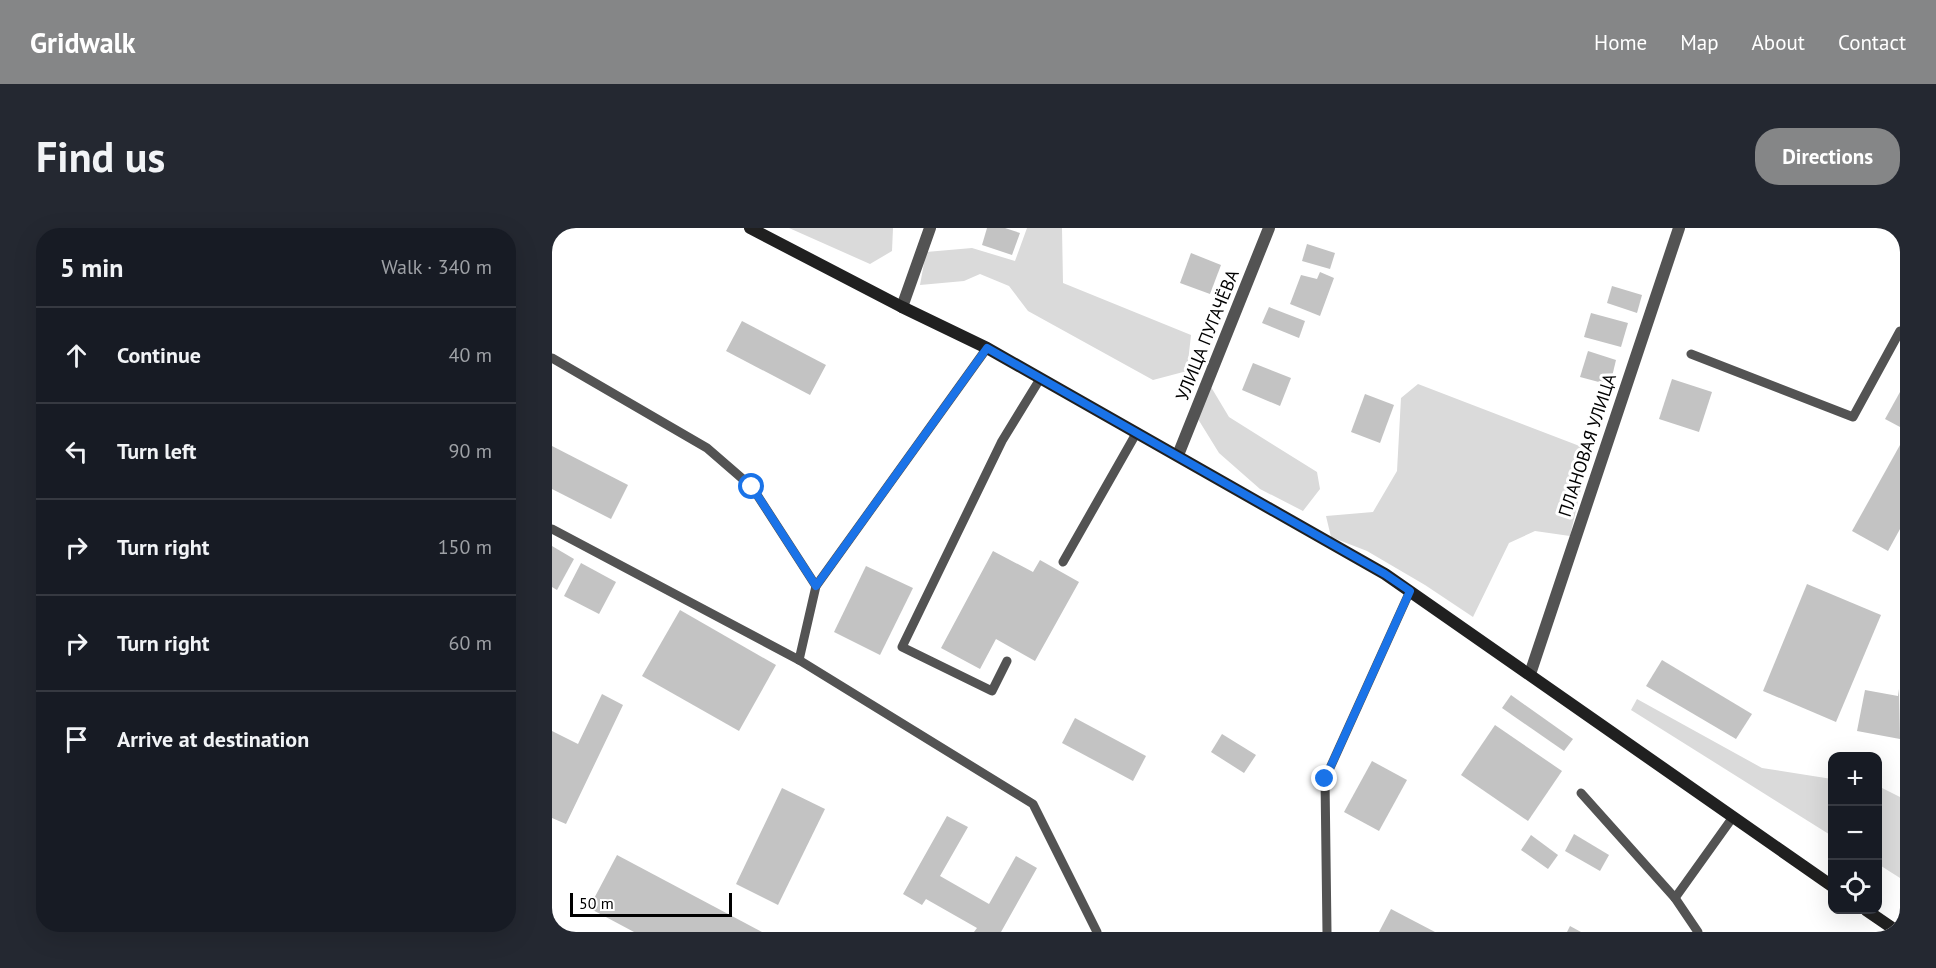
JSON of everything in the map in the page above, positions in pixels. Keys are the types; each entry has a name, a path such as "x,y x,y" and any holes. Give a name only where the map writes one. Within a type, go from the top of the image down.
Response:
{"street":[{"path":"750,228 902,307 987,348 1385,574 1828,883"},
{"path":"902,307 930,228"},
{"name":"УЛИЦА ПУГАЧЁВА","path":"1178,455 1269,228"},
{"name":"ПЛАНОВАЯ УЛИЦА","path":"1530,674 1679,228"},
{"path":"1873,914 1899,932"}],"lane":[{"path":"1691,354 1853,417 1900,331"},
{"path":"799,660 816,586 987,348"},
{"path":"552,358 707,448 752,487 816,586"},
{"path":"1007,661 992,692 902,647 1002,441 1040,379"},
{"path":"1063,562 1137,432"},
{"path":"552,529 799,660 1033,804 1097,932"},
{"path":"1327,932 1325,779 1410,591"},
{"path":"1581,794 1675,898 1698,932"},
{"path":"1675,898 1733,817"}],"shaded area":[{"path":"789,228 893,228 892,251 870,264"},
{"path":"1027,228 1062,228 1063,283 1191,335 1187,371 1153,380 1028,311 1009,286 980,274 964,281 920,285 926,252 972,248 1015,261"},
{"path":"1418,384 1590,450 1570,536 1535,531 1509,543 1473,617 1367,551 1331,537 1326,516 1373,512 1397,471 1401,398"},
{"path":"1211,387 1229,417 1317,472 1320,489 1303,511 1260,489 1219,453 1198,419"},
{"path":"1637,699 1762,768 1828,778 1828,833 1631,710"},
{"path":"1882,788 1900,797 1900,878 1882,867"}],"building":[{"path":"987,228 1005,228 1020,233 1012,255 982,245"},
{"path":"1307,244 1335,253 1330,269 1302,261"},
{"path":"1191,253 1221,265 1210,294 1180,283"},
{"path":"1320,272 1334,278 1320,316 1290,304 1301,275 1317,279"},
{"path":"1612,286 1642,295 1637,313 1607,303"},
{"path":"1269,307 1305,321 1299,338 1262,323"},
{"path":"1591,313 1628,323 1621,347 1584,337"},
{"path":"742,321 826,365 810,395 726,351"},
{"path":"1588,351 1616,360 1610,385 1580,377"},
{"path":"1253,363 1291,378 1280,406 1242,390"},
{"path":"1672,379 1712,392 1699,432 1659,419"},
{"path":"1900,392 1900,427 1885,419"},
{"path":"1365,394 1394,405 1380,443 1351,432"},
{"path":"1900,445 1900,529 1888,551 1852,531"},
{"path":"552,446 628,485 611,519 552,489"},
{"path":"552,546 574,559 557,590 552,587"},
{"path":"993,551 1033,572 1040,560 1079,582 1035,661 996,639 980,669 941,648"},
{"path":"581,563 616,582 599,614 564,596"},
{"path":"866,566 913,588 880,655 834,632"},
{"path":"1807,584 1881,615 1836,722 1763,691"},
{"path":"680,610 776,665 739,731 642,676"},
{"path":"1662,660 1752,714 1736,739 1646,686"},
{"path":"1899,689 1900,739 1857,731 1865,690 1898,696"},
{"path":"602,694 623,705 566,824 552,818 552,731 578,744"},
{"path":"1511,695 1573,739 1564,751 1502,708"},
{"path":"1075,718 1146,756 1133,781 1062,743"},
{"path":"1495,725 1562,771 1528,821 1461,775"},
{"path":"1222,734 1256,755 1244,773 1211,752"},
{"path":"1372,761 1407,780 1379,831 1344,812"},
{"path":"782,788 825,809 778,905 736,884"},
{"path":"947,816 968,827 940,876 989,904 1016,856 1037,868 1001,932 974,932 977,928 926,899 922,905 903,894"},
{"path":"1574,834 1609,855 1600,871 1565,851"},
{"path":"1531,835 1558,855 1548,869 1521,850"},
{"path":"617,855 762,932 634,932 589,908"},
{"path":"1391,909 1435,932 1379,932"},
{"path":"1570,926 1581,932 1567,932"}],"route":[{"path":"752,487 816,586 987,348 1385,574 1410,591 1325,779"}]}
